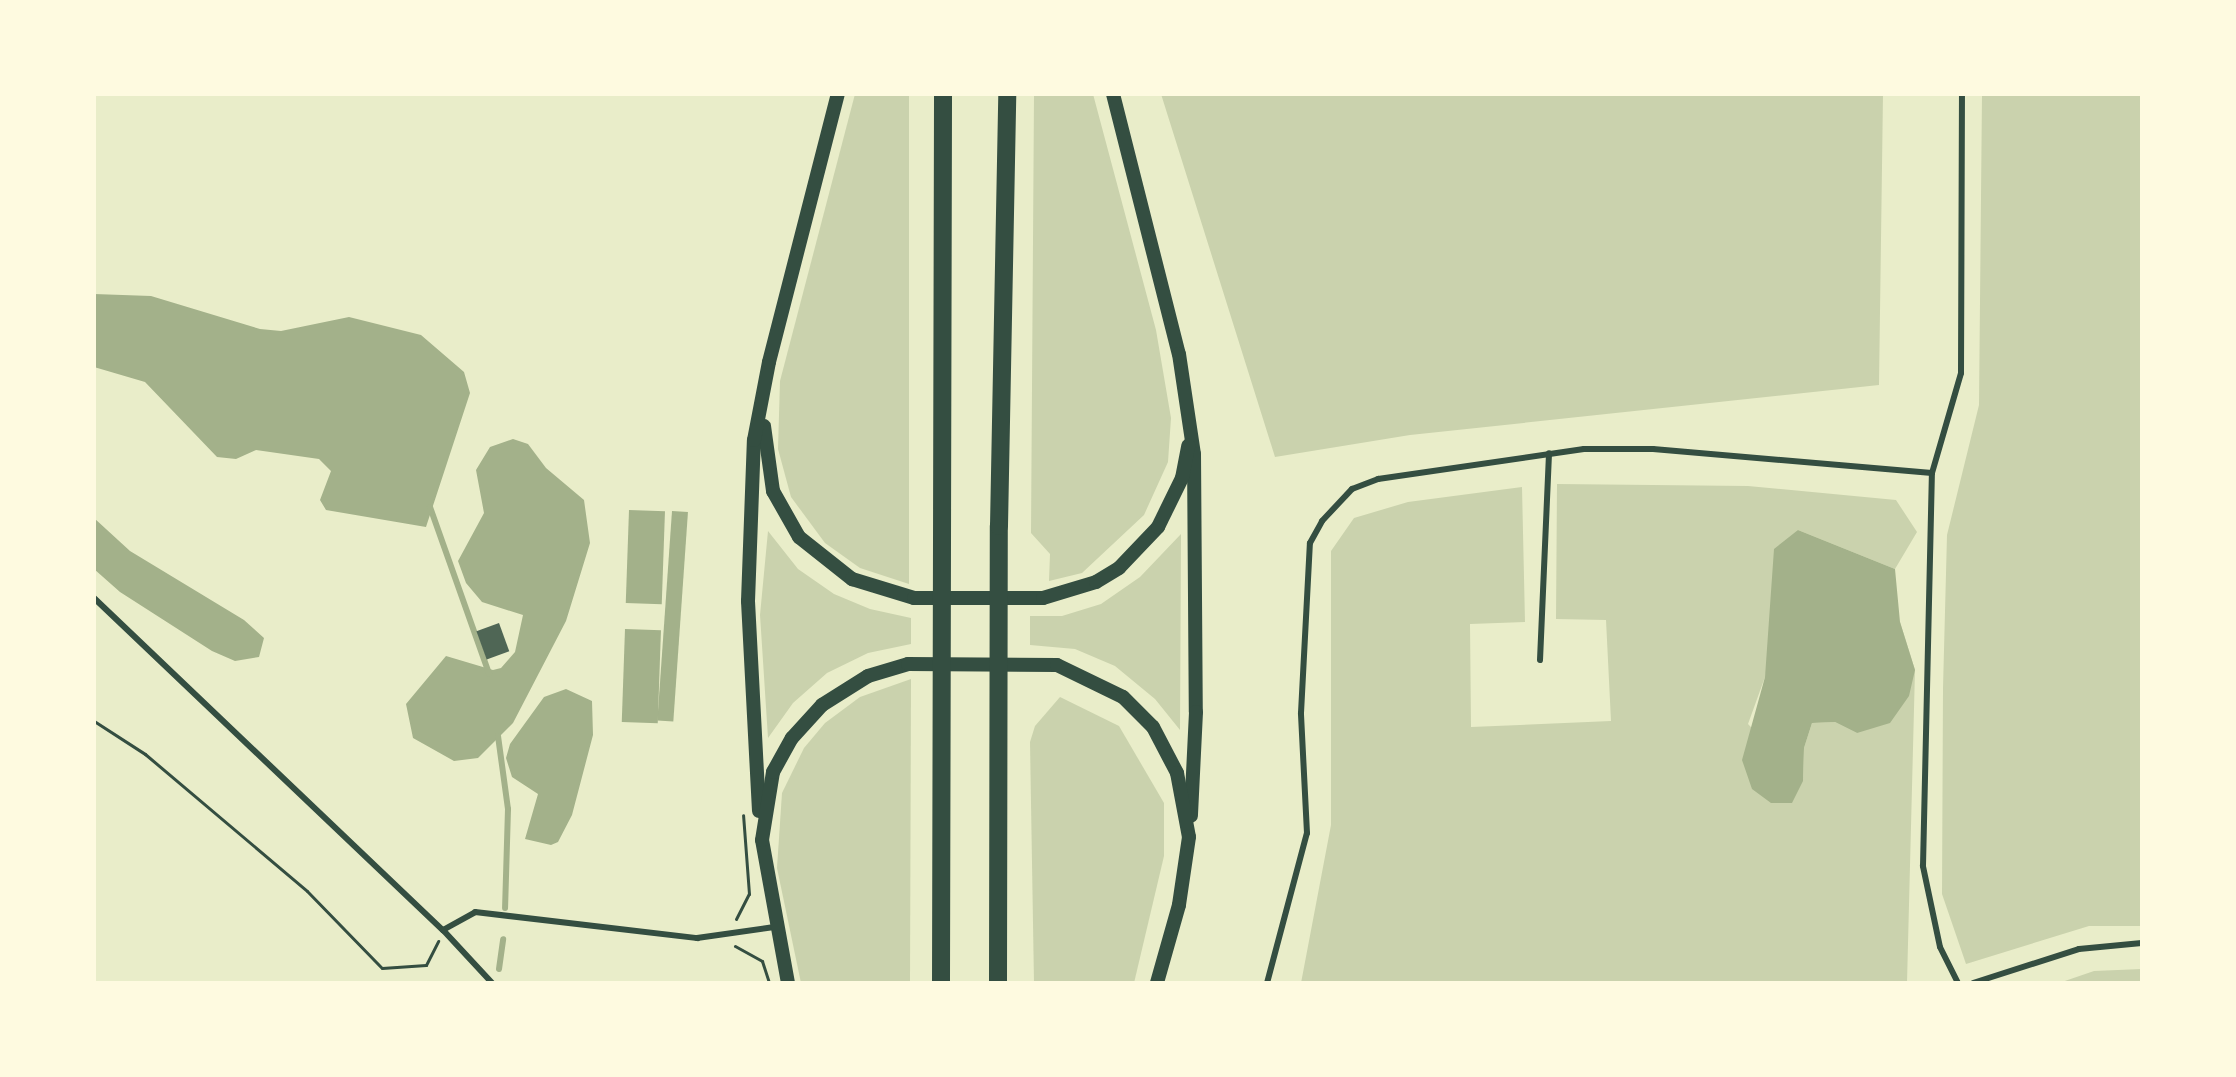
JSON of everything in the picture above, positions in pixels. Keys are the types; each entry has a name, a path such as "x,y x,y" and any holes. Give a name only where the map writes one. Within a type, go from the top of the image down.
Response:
{"highway":[{"path":"941,983 943,94"},
{"path":"998,983 999,526 1007,94"}],"street":[{"path":"788,983 774,927 762,840 748,601 754,440 769,362 838,94"},
{"path":"1113,94 1179,354 1190,425 1197,512 1196,773 1179,905 1157,983"},
{"path":"769,362 765,457 789,523 811,550 852,579 914,598 1043,598 1096,582 1126,561 1158,527 1182,478 1190,425"},
{"path":"762,840 773,772 801,726 850,685 908,664 1057,665 1113,691 1138,710 1165,746 1177,773 1189,837"}],"lane":[{"path":"1958,983 1940,947 1923,866 1932,473 1961,373 1962,94"},
{"path":"1267,983 1307,833 1301,713 1313,535 1352,489 1378,479 1549,453 1653,449 1932,473"},
{"path":"1540,660 1549,453"},
{"path":"94,598 443,930 492,983"},
{"path":"443,930 475,912 722,936 774,927"},
{"path":"1973,983 2079,949 2142,943"}],"path":[{"path":"94,721 145,754 350,933 382,968 426,965 443,930"},
{"path":"722,936 757,956 769,983"}],"shaded area":[{"path":"855,94 909,94 909,584 860,568 825,543 791,497 778,449 780,381"},
{"path":"1034,94 1093,94 1156,330 1171,418 1168,462 1144,515 1082,573 1049,581 1050,554 1031,533"},
{"path":"1161,94 1883,94 1879,385 1410,435 1275,457"},
{"path":"1982,94 2142,94 2142,926 2089,926 1966,964 1942,894 1943,688 1947,535 1979,405"},
{"path":"94,294 151,296 260,329 281,331 349,317 421,335 464,372 470,393 426,527 326,510 320,500 331,471 319,459 256,450 236,459 217,457 145,382 94,367"},
{"path":"513,439 528,444 546,468 584,500 590,543 566,621 513,723 478,758 454,761 413,738 406,704 446,656 493,670 501,668 515,652 523,615 482,602 466,583 458,561 484,513 476,470 490,447"},
{"path":"1557,484 1748,486 1896,500 1917,532 1895,569 1798,530 1765,677 1748,724 1803,781 1804,748 1812,723 1835,722 1857,733 1900,622 1915,670 1907,983 1301,983 1331,825 1331,551 1354,518 1408,502 1522,487 1525,622 1470,624 1471,727 1611,721 1606,620 1556,619"},
{"path":"629,510 665,511 662,604 626,603"},
{"path":"672,511 688,512 673,722 657,720"},
{"path":"94,518 130,551 244,620 264,638 259,657 235,661 212,651 120,592 94,569"},
{"path":"1798,530 1895,569 1900,622 1915,670 1909,696 1890,723 1857,733 1835,722 1812,723 1804,748 1803,781 1792,803 1771,803 1752,789 1742,760 1765,677 1774,549"},
{"path":"768,531 798,569 834,594 870,609 911,618 911,644 868,653 827,673 793,703 768,738 760,615"},
{"path":"1181,534 1180,730 1155,699 1115,666 1075,649 1030,645 1030,616 1062,616 1101,604 1140,577"},
{"path":"625,629 661,630 658,723 622,722"},
{"path":"911,679 910,983 801,983 777,868 782,793 804,748 825,723 860,697"},
{"path":"566,689 592,701 593,735 572,815 558,842 551,845 525,839 538,794 512,777 506,758 510,744 544,697"},
{"path":"1060,697 1119,726 1164,803 1164,856 1134,983 1034,983 1030,742 1035,726"},
{"path":"2142,969 2142,983 2059,983 2094,971"}],"building":[{"path":"499,623 509,651 487,659 476,631"}],"waterway":[{"path":"430,507 489,674"},
{"path":"498,736 508,809 505,908"},
{"path":"499,969 503,939"}]}
